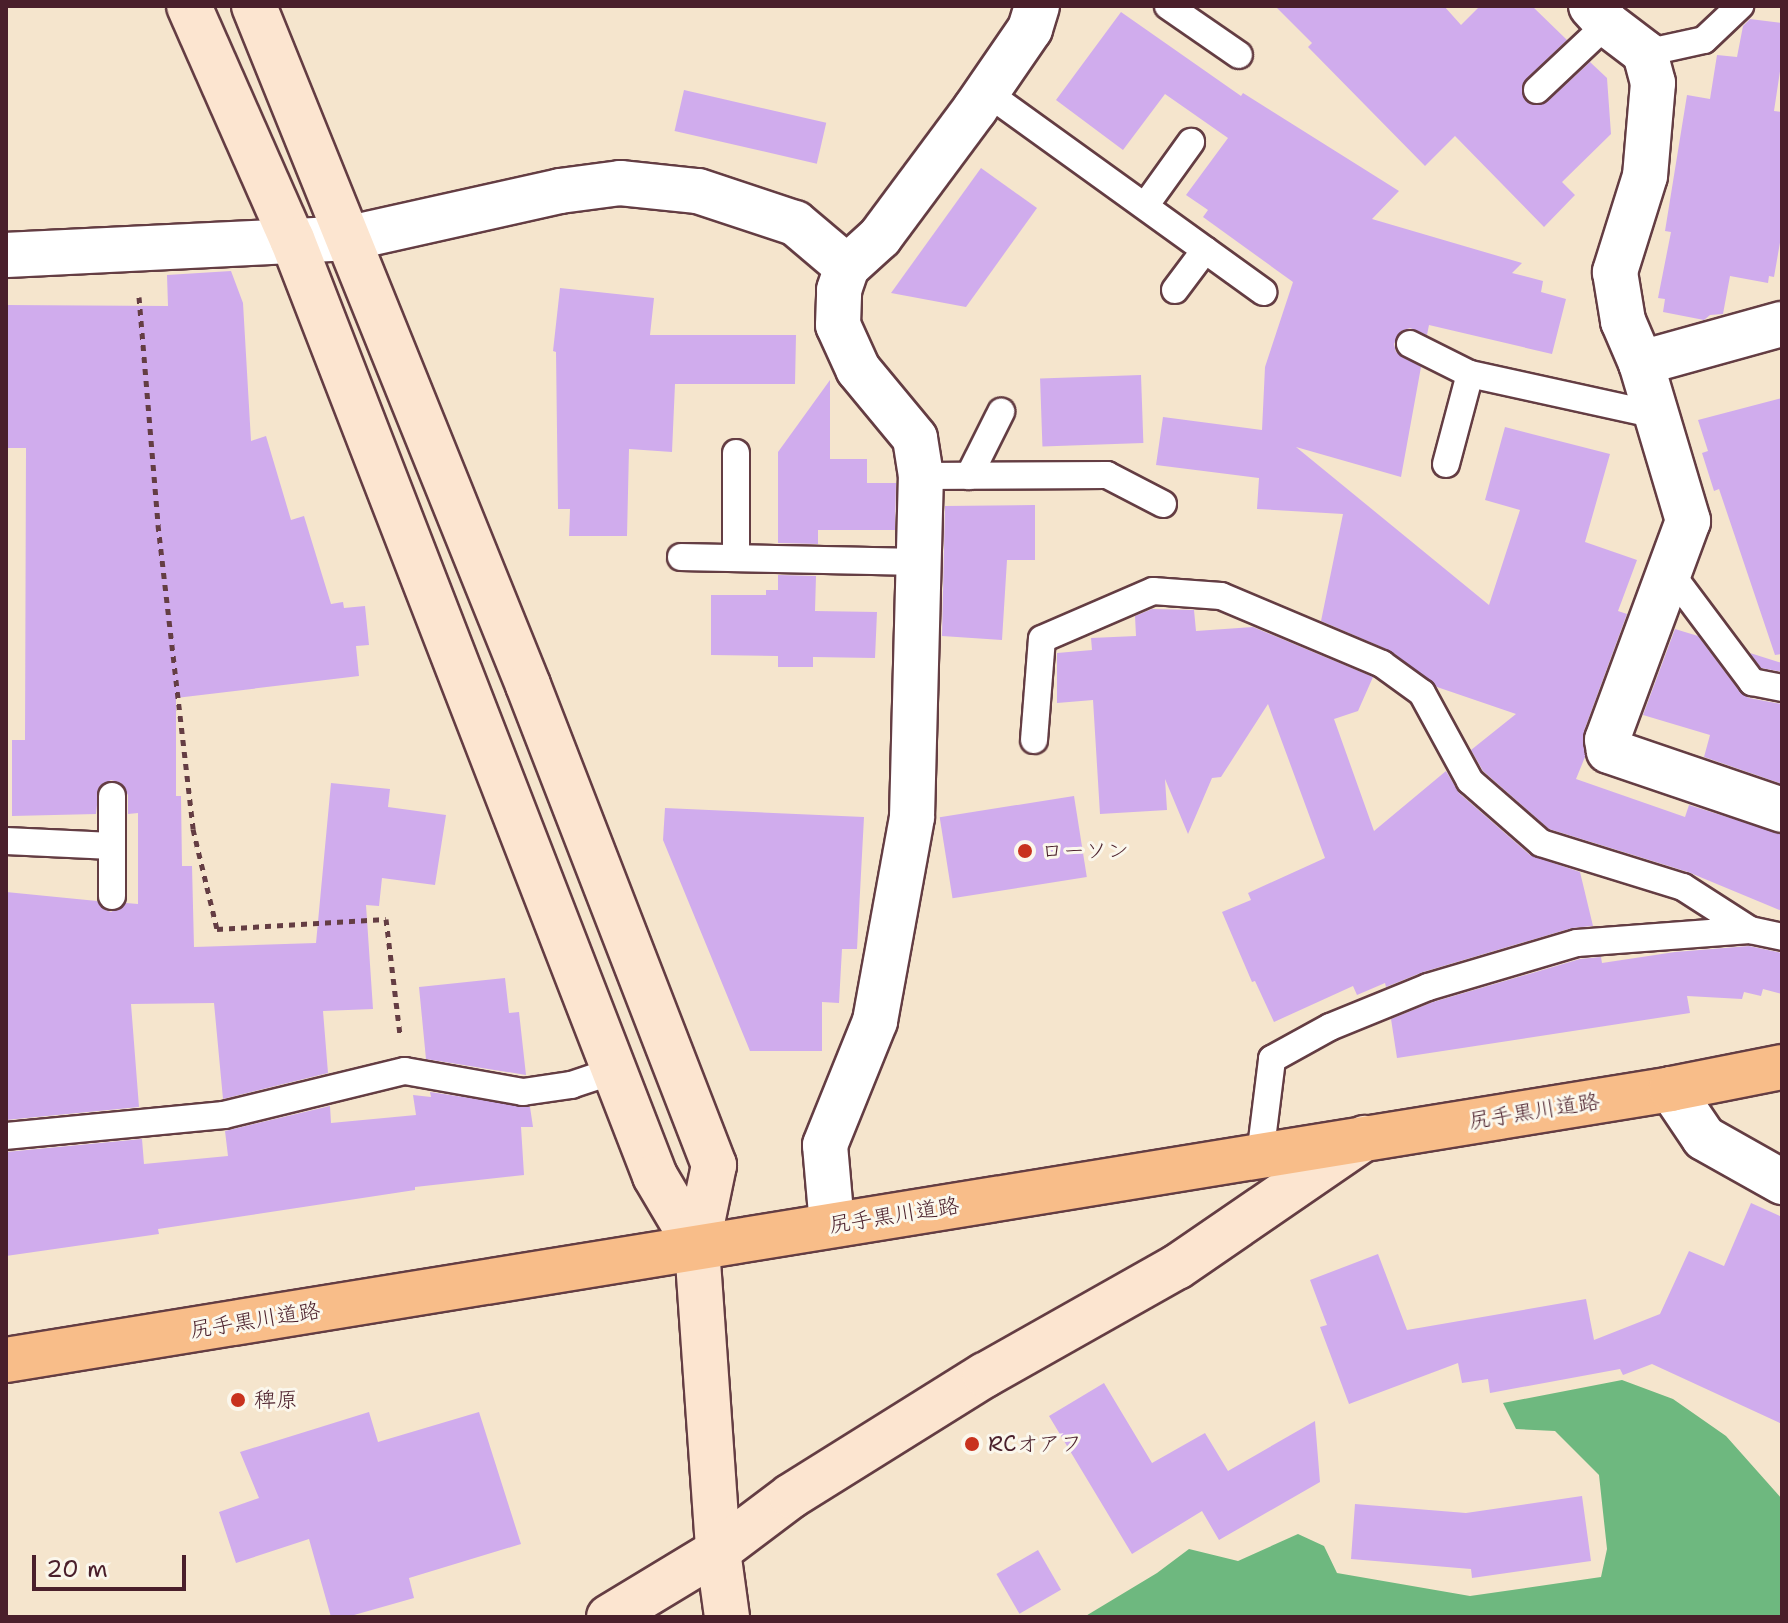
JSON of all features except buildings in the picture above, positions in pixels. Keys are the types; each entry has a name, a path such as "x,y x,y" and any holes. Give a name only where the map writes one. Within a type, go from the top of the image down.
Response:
{"main road":[{"name":"尻手黒川道路","path":"6,1360 1671,1089 1782,1067"}],"street":[{"path":"189,6 292,239 655,1176 697,1247"},
{"path":"254,6 350,238 714,1165 697,1247 718,1551 727,1617"},
{"path":"832,1225 825,1145 875,1021 912,817 921,476 915,438 858,369 838,325 839,290 847,267 880,237 1030,29 1037,6"},
{"path":"1599,15 1645,53 1653,83 1645,176 1615,272 1623,321 1641,363 1688,521 1607,740 1609,751 1782,810"},
{"path":"6,255 350,238 560,191 620,183 698,191 795,223 847,267"},
{"path":"1641,363 1782,324"},
{"path":"1671,1089 1704,1138 1782,1182"},
{"path":"609,1617 718,1551 791,1496 985,1375 1177,1267 1365,1138"}],"lane":[{"path":"1168,6 1239,55"},
{"path":"1645,53 1704,40 1740,6"},
{"path":"1537,90 1599,15"},
{"path":"986,92 1263,292"},
{"path":"1145,206 1191,142"},
{"path":"1175,290 1205,250"},
{"path":"1410,344 1470,374 1657,415"},
{"path":"1446,464 1470,374"},
{"path":"969,476 1001,412"},
{"path":"736,453 736,558"},
{"path":"921,476 1107,475 1163,504"},
{"path":"681,557 919,562"},
{"path":"1669,571 1752,682 1782,688"},
{"path":"1034,740 1042,639 1153,591 1221,596 1382,664 1422,693 1470,781 1541,843 1683,887 1750,930"},
{"path":"112,796 112,896"},
{"path":"6,841 112,846"},
{"path":"1260,1156 1272,1059 1330,1027 1428,987 1577,943 1750,930 1782,937"},
{"path":"6,1136 224,1115 405,1071 523,1092 571,1085 616,1070"}],"path":[{"path":"135,247 158,525 193,829 217,929 386,919 405,1071"}],"green space":[{"path":"1622,1380 1673,1399 1726,1436 1782,1499 1782,1617 1084,1617 1157,1573 1189,1549 1238,1561 1298,1534 1324,1546 1337,1573 1470,1596 1601,1577 1607,1549 1599,1475 1555,1431 1516,1429 1503,1403"}],"place":[{"name":"ローソン","path":"1025,851"},
{"name":"稗原","path":"238,1400"},
{"name":"RCオアフ","path":"972,1444"}]}
